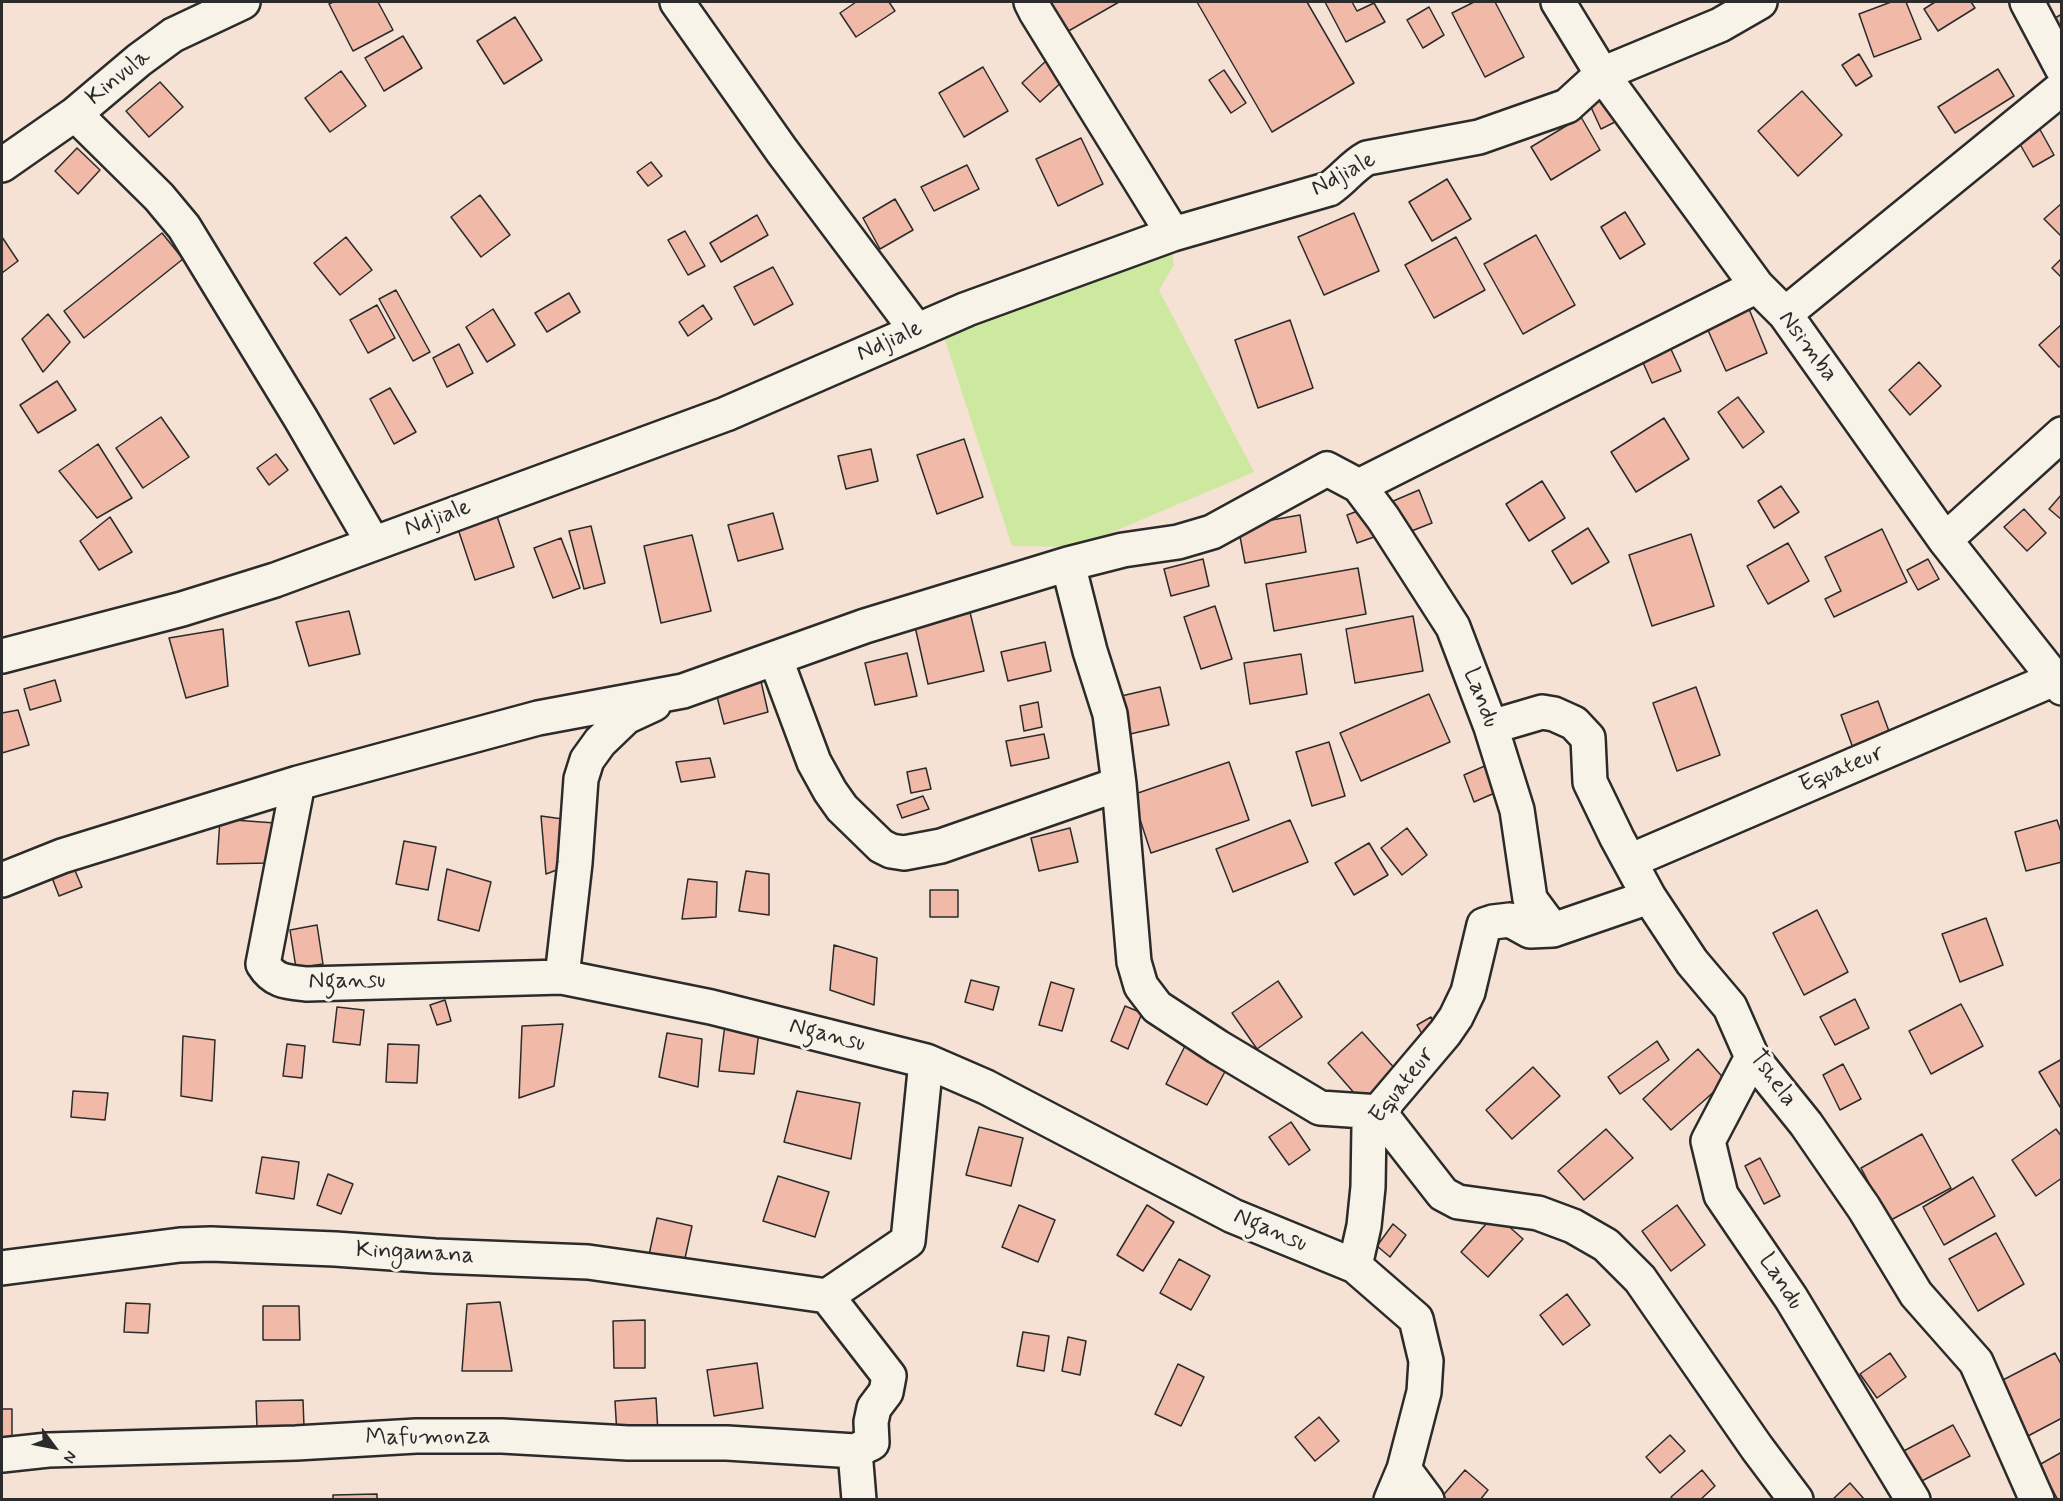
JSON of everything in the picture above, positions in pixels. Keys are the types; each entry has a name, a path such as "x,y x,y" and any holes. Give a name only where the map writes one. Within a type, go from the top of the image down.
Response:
{"street":[{"name":"Kinvula","path":"2,165 75,114 139,60 173,35 243,2"},
{"path":"677,2 782,152 917,331"},
{"path":"1031,2 1173,234"},
{"name":"Nsimba","path":"1558,2 1602,74 1757,286 1785,314 1945,540 2058,683"},
{"name":"Ndjiale","path":"2,656 182,609 275,580 726,414 967,309 1173,234 1329,189 1352,167 1367,158 1479,137 1544,115 1567,106 1602,74 1720,24 1761,2"},
{"path":"2027,2 2061,68"},
{"path":"1785,314 2061,88"},
{"path":"75,114 159,197 184,227 301,419 373,543"},
{"path":"562,976 576,863 581,779 587,760 600,742 626,717 683,691 776,660 866,626 1068,564 1123,550 1178,542 1212,532 1327,469 1359,486 1757,286"},
{"path":"1945,540 2061,434"},
{"name":"Landu","path":"1359,486 1383,518 1453,627 1491,727 1517,810 1530,899 1553,930"},
{"path":"1068,564 1090,651 1110,714 1119,784 1134,962 1141,986 1157,1007 1218,1047 1320,1108 1379,1112 1443,1194 1458,1202 1538,1213 1573,1226 1606,1245 1640,1279 1757,1448 1796,1500"},
{"path":"776,660 814,762 830,790 842,808 881,846 891,852 904,853 941,846 1119,784"},
{"name":"Equateur","path":"1630,861 2058,683"},
{"path":"2,880 62,856 298,783 538,718 683,691"},
{"name":"Tshela","path":"1491,727 1542,712 1554,714 1574,723 1588,738 1590,782 1649,897 1692,962 1730,1007 1752,1057 1806,1124 1864,1208 1916,1294 1976,1362 2037,1500"},
{"name":"Ngansu","path":"298,783 263,963 272,976 286,982 307,984 562,976 711,1007 926,1061 986,1087 1233,1216 1355,1266"},
{"name":"Equateur","path":"1355,1266 1364,1226 1367,1197 1369,1126 1456,1017 1468,992 1484,925 1510,920 1530,931 1553,930 1649,897"},
{"name":"Landu","path":"1752,1057 1708,1141 1721,1195 1791,1299 1913,1500"},
{"path":"859,1500 855,1451 872,1443 871,1422 874,1408 886,1392 889,1376 827,1296 908,1242 926,1061"},
{"name":"Kingamana","path":"2,1268 180,1245 211,1244 588,1262 827,1296"},
{"path":"1355,1266 1416,1319 1426,1361 1424,1392 1404,1469 1391,1500"},
{"name":"Mafumonza","path":"2,1455 48,1450 296,1443 416,1436 502,1436 628,1443 727,1443 855,1451"},
{"path":"1404,1469 1427,1500"}],"green space":[{"path":"1171,248 1174,265 1159,290 1254,472 1077,547 1012,546 943,334"}],"building":[{"path":"333,2 378,2 393,30 353,51 329,4"},
{"path":"856,2 889,2 895,11 856,37 840,13"},
{"path":"1049,2 1119,2 1065,33"},
{"path":"1197,2 1307,2 1354,83 1272,132"},
{"path":"1325,2 1352,2 1357,11 1374,3 1385,22 1346,42"},
{"path":"1474,2 1495,2 1524,57 1485,77 1452,13"},
{"path":"1891,2 1906,2 1921,39 1874,57 1859,14"},
{"path":"1935,2 1971,2 1975,8 1938,31 1924,9"},
{"path":"1429,7 1444,35 1423,48 1407,20"},
{"path":"2062,14 2062,44 2048,22"},
{"path":"515,17 542,60 504,84 477,41"},
{"path":"403,36 422,68 384,91 365,58"},
{"path":"1859,54 1872,76 1856,86 1842,65"},
{"path":"1046,61 1064,80 1040,102 1022,83"},
{"path":"983,67 1008,111 964,137 939,93"},
{"path":"1998,69 2014,96 1955,133 1938,107"},
{"path":"1224,70 1246,103 1231,113 1209,80"},
{"path":"341,71 366,106 330,132 305,98"},
{"path":"160,82 183,107 149,137 126,111"},
{"path":"1802,91 1842,135 1798,176 1758,131"},
{"path":"1605,98 1617,121 1601,129 1590,105"},
{"path":"1581,117 1600,150 1551,180 1531,147"},
{"path":"2038,126 2054,155 2033,167 2017,139"},
{"path":"1081,138 1103,184 1058,206 1036,159"},
{"path":"77,148 100,170 78,194 55,171"},
{"path":"651,162 662,176 648,186 637,172"},
{"path":"967,165 979,189 934,211 921,187"},
{"path":"1447,179 1471,219 1432,241 1409,202"},
{"path":"480,195 510,235 481,257 451,217"},
{"path":"895,199 913,230 880,249 863,218"},
{"path":"2062,203 2062,237 2044,219"},
{"path":"1625,212 1645,244 1620,259 1601,227"},
{"path":"1354,213 1379,271 1324,295 1298,237"},
{"path":"757,215 768,235 721,262 710,243"},
{"path":"685,231 705,266 688,275 668,240"},
{"path":"162,233 183,259 84,338 64,311"},
{"path":"1536,235 1575,305 1523,334 1484,264"},
{"path":"2,237 18,261 2,273"},
{"path":"346,237 372,270 340,295 314,263"},
{"path":"1456,237 1485,290 1434,318 1405,265"},
{"path":"2062,258 2062,278 2052,268"},
{"path":"773,267 793,304 754,325 734,287"},
{"path":"396,290 430,352 413,361 379,299"},
{"path":"569,293 580,312 547,332 535,313"},
{"path":"377,305 395,338 368,353 350,320"},
{"path":"703,305 712,319 688,336 679,322"},
{"path":"493,309 515,345 487,362 466,327"},
{"path":"1749,309 1767,353 1726,371 1707,328"},
{"path":"48,314 70,342 43,372 22,339"},
{"path":"1290,320 1313,388 1258,408 1235,340"},
{"path":"2062,324 2062,365 2059,367 2039,345"},
{"path":"459,344 473,373 447,387 433,358"},
{"path":"1669,345 1681,371 1652,383 1641,358"},
{"path":"1919,362 1941,386 1910,415 1889,390"},
{"path":"57,381 76,410 38,433 20,405"},
{"path":"390,388 416,432 394,444 370,399"},
{"path":"1738,397 1764,432 1743,448 1718,412"},
{"path":"161,417 189,457 143,488 116,448"},
{"path":"1664,418 1689,459 1636,492 1611,452"},
{"path":"964,439 983,497 937,514 917,455"},
{"path":"98,444 132,498 97,518 59,471"},
{"path":"871,449 878,481 846,489 838,456"},
{"path":"276,454 288,470 269,485 257,468"},
{"path":"1542,481 1565,518 1529,541 1506,504"},
{"path":"1781,486 1799,512 1774,528 1758,501"},
{"path":"1419,490 1432,523 1404,534 1391,502"},
{"path":"2062,494 2062,520 2049,509"},
{"path":"1363,509 1374,537 1357,543 1347,515"},
{"path":"2024,509 2046,533 2027,551 2004,527"},
{"path":"496,513 514,567 475,580 457,526"},
{"path":"773,513 783,549 738,561 728,525"},
{"path":"1300,515 1306,552 1245,563 1238,526"},
{"path":"110,517 132,552 99,570 80,541"},
{"path":"591,526 605,583 584,589 569,531"},
{"path":"1588,528 1609,562 1572,584 1552,551"},
{"path":"1882,529 1907,582 1834,617 1825,599 1841,591 1825,557"},
{"path":"1691,534 1714,606 1652,626 1629,555"},
{"path":"692,535 711,611 661,623 644,546"},
{"path":"561,538 580,588 553,598 534,548"},
{"path":"1788,543 1809,581 1768,604 1747,566"},
{"path":"1203,559 1209,586 1171,596 1164,569"},
{"path":"1928,559 1939,579 1918,590 1907,570"},
{"path":"1358,568 1366,614 1274,631 1266,584"},
{"path":"1215,606 1232,659 1201,669 1184,617"},
{"path":"969,608 984,671 928,684 914,622"},
{"path":"349,611 360,654 309,666 296,622"},
{"path":"1413,616 1423,671 1355,683 1346,629"},
{"path":"223,629 228,686 186,698 169,638"},
{"path":"1045,642 1051,671 1008,681 1001,652"},
{"path":"907,653 917,696 875,705 865,663"},
{"path":"1301,654 1307,694 1250,704 1244,663"},
{"path":"760,677 768,712 724,724 714,685"},
{"path":"55,680 61,701 30,710 24,689"},
{"path":"1160,687 1169,725 1126,735 1117,697"},
{"path":"1696,687 1720,755 1677,771 1653,703"},
{"path":"1429,694 1450,742 1361,781 1340,733"},
{"path":"1878,701 1894,745 1857,759 1841,715"},
{"path":"1038,702 1042,727 1024,731 1020,706"},
{"path":"18,710 29,745 2,753 2,713"},
{"path":"1044,734 1049,758 1011,766 1006,741"},
{"path":"1329,742 1345,796 1312,806 1296,752"},
{"path":"710,758 715,777 681,782 676,762"},
{"path":"1229,762 1249,820 1151,853 1132,795"},
{"path":"1487,765 1497,792 1474,802 1464,775"},
{"path":"926,768 931,789 911,793 907,772"},
{"path":"923,796 929,809 902,818 897,805"},
{"path":"541,816 570,820 570,865 546,874"},
{"path":"220,819 275,823 269,863 217,864"},
{"path":"1290,820 1308,862 1233,892 1216,849"},
{"path":"2057,820 2062,835 2062,862 2026,871 2015,832"},
{"path":"1070,828 1078,862 1039,871 1031,838"},
{"path":"1407,828 1427,855 1402,875 1381,848"},
{"path":"404,841 436,847 428,890 396,884"},
{"path":"1369,843 1388,875 1354,895 1335,863"},
{"path":"73,866 82,887 59,896 51,875"},
{"path":"447,869 491,882 479,931 438,920"},
{"path":"746,871 769,874 769,915 739,911"},
{"path":"688,879 717,882 716,917 682,919"},
{"path":"930,890 958,890 958,917 930,917"},
{"path":"1817,910 1848,972 1804,995 1773,933"},
{"path":"1986,918 2003,965 1960,982 1942,934"},
{"path":"317,925 323,964 296,968 290,930"},
{"path":"834,945 877,958 874,1005 830,990"},
{"path":"971,980 999,987 993,1010 965,1002"},
{"path":"1278,981 1302,1017 1257,1049 1232,1013"},
{"path":"1051,982 1074,989 1062,1031 1039,1025"},
{"path":"1855,999 1869,1028 1835,1045 1820,1017"},
{"path":"445,1000 451,1021 437,1025 430,1005"},
{"path":"1961,1004 1983,1046 1931,1074 1909,1031"},
{"path":"1125,1006 1142,1013 1128,1049 1111,1041"},
{"path":"337,1007 364,1010 360,1045 333,1042"},
{"path":"726,1017 760,1022 754,1074 719,1071"},
{"path":"1431,1017 1440,1033 1426,1041 1417,1025"},
{"path":"563,1024 554,1086 519,1098 522,1026"},
{"path":"1362,1032 1397,1071 1362,1102 1328,1063"},
{"path":"667,1033 702,1039 698,1087 659,1077"},
{"path":"183,1036 215,1040 212,1101 181,1096"},
{"path":"1657,1041 1669,1060 1620,1094 1608,1077"},
{"path":"287,1044 305,1046 302,1078 283,1076"},
{"path":"388,1044 419,1045 417,1083 386,1082"},
{"path":"1185,1046 1227,1068 1207,1105 1166,1084"},
{"path":"1698,1049 1726,1081 1671,1130 1643,1099"},
{"path":"2062,1059 2062,1110 2039,1072"},
{"path":"1843,1064 1861,1099 1840,1110 1823,1075"},
{"path":"1533,1067 1560,1096 1512,1139 1486,1110"},
{"path":"73,1091 108,1093 105,1120 71,1117"},
{"path":"797,1091 860,1103 851,1159 784,1142"},
{"path":"1291,1122 1310,1150 1289,1165 1269,1137"},
{"path":"979,1127 1023,1138 1011,1186 966,1175"},
{"path":"1606,1129 1633,1158 1584,1200 1558,1171"},
{"path":"2056,1129 2062,1137 2062,1178 2036,1196 2012,1160"},
{"path":"1922,1134 1951,1188 1889,1221 1861,1168"},
{"path":"262,1157 299,1162 294,1199 256,1193"},
{"path":"1760,1158 1780,1196 1764,1204 1745,1166"},
{"path":"328,1174 353,1184 341,1214 317,1205"},
{"path":"778,1176 829,1192 815,1237 763,1221"},
{"path":"1973,1177 1995,1216 1944,1245 1923,1207"},
{"path":"1019,1205 1055,1220 1038,1262 1002,1247"},
{"path":"1147,1205 1174,1222 1143,1271 1117,1255"},
{"path":"1677,1205 1705,1245 1671,1271 1642,1231"},
{"path":"1495,1214 1523,1239 1488,1277 1461,1252"},
{"path":"657,1218 692,1226 682,1272 647,1264"},
{"path":"1393,1224 1406,1235 1390,1257 1377,1246"},
{"path":"1996,1233 2024,1284 1978,1311 1949,1259"},
{"path":"1179,1259 1210,1276 1191,1310 1160,1293"},
{"path":"1567,1294 1590,1325 1563,1345 1540,1315"},
{"path":"500,1302 512,1371 462,1371 467,1304"},
{"path":"126,1303 150,1304 148,1333 124,1332"},
{"path":"263,1306 299,1306 300,1340 263,1340"},
{"path":"645,1320 645,1368 614,1368 613,1321"},
{"path":"1023,1332 1049,1336 1044,1371 1017,1366"},
{"path":"1068,1337 1086,1341 1080,1375 1062,1371"},
{"path":"1890,1353 1906,1377 1877,1398 1860,1374"},
{"path":"2055,1353 2062,1366 2062,1418 2028,1436 2001,1381"},
{"path":"757,1363 763,1408 714,1416 707,1370"},
{"path":"1178,1364 1204,1377 1181,1426 1155,1414"},
{"path":"656,1398 658,1433 617,1435 615,1401"},
{"path":"303,1400 304,1427 257,1428 256,1401"},
{"path":"2,1409 12,1409 12,1445 2,1446"},
{"path":"1319,1417 1339,1441 1315,1461 1295,1437"},
{"path":"1953,1425 1970,1456 1914,1485 1898,1454"},
{"path":"1670,1435 1685,1451 1660,1473 1646,1457"},
{"path":"2062,1452 2062,1500 2058,1500 2039,1465"},
{"path":"1465,1470 1488,1490 1480,1500 1439,1500"},
{"path":"1702,1470 1715,1486 1700,1500 1674,1500 1671,1497"},
{"path":"1850,1483 1864,1499 1832,1500"},
{"path":"377,1494 377,1500 333,1500 333,1495"}]}
